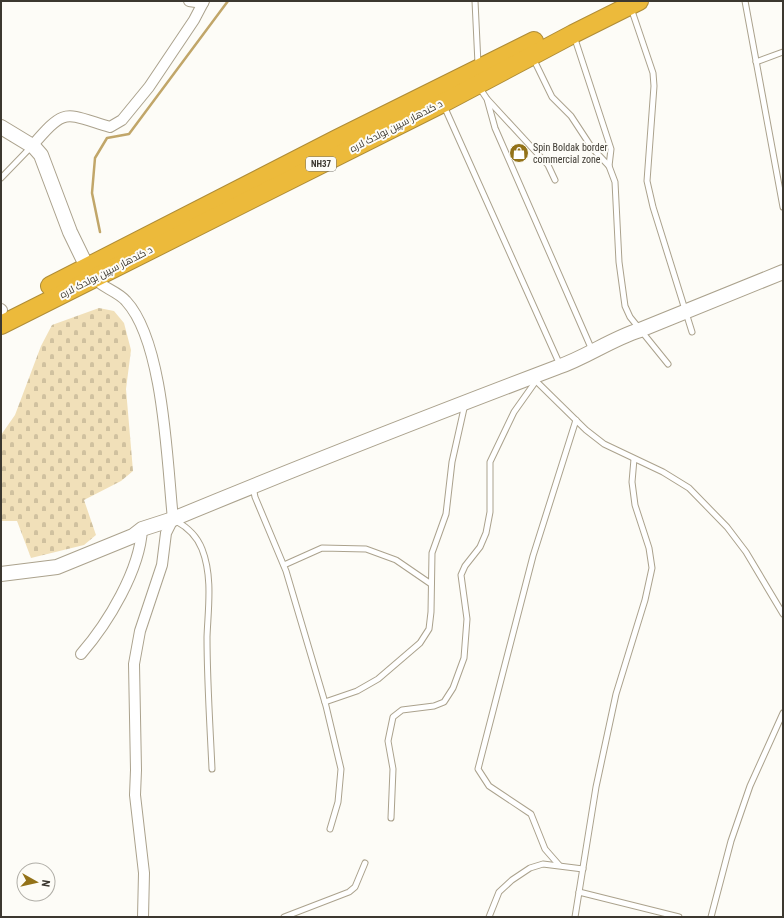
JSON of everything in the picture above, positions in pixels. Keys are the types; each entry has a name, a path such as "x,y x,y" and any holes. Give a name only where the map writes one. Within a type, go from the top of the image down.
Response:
{"highway":[{"name":"د کندهار سپین بولدک لاره","path":"90,273 481,84 613,1"},
{"name":"د کندهار سپین بولدک لاره","path":"1,314 90,273 443,103 635,3"}],"street":[{"path":"32,146 57,118 68,116 81,117 110,127 122,120 149,87 194,20 203,2 189,1"},
{"path":"1,127 32,146 44,160 64,218 90,273 126,301 145,331 159,386 173,519 166,533 161,570 140,631 134,664 135,795 144,873 143,917"},
{"path":"1,574 57,567 133,536 142,529 173,519 252,486 465,402 534,379 621,336 640,330 686,310 783,272"},
{"path":"81,654 112,613 141,546 142,529"}],"lane":[{"path":"475,1 481,84 495,128 592,350"},
{"path":"745,1 783,207"},
{"path":"635,3 653,73 654,86 647,181 652,207 692,332"},
{"path":"573,34 611,150 609,166"},
{"path":"756,62 783,52"},
{"path":"532,56 552,97 571,116 592,148 609,166 615,182 619,262 625,306 630,317 668,364"},
{"path":"481,84 518,134 548,165 555,180"},
{"path":"443,103 560,367"},
{"path":"1,178 32,146"},
{"path":"391,818 393,769 388,741 393,718 402,710 440,704 444,702 454,688 464,658 467,619 462,575 465,566 480,547 486,534 490,512 490,462 514,412 534,379 542,385 586,430 604,444 663,472 689,488 727,527 746,552 783,614"},
{"path":"325,702 357,691 378,679 420,643 429,628 431,612 432,553 446,514 452,462 465,402"},
{"path":"559,865 544,849 531,814 489,786 478,769 533,556 576,420"},
{"path":"575,917 596,787 616,694 650,583 652,568 649,548 635,505 632,482 634,459"},
{"path":"252,486 255,497 284,565 325,702 341,769 338,802 330,829"},
{"path":"173,519 187,527 194,536 202,548 206,568 209,604 207,636 212,769"},
{"path":"284,565 322,548 366,549 396,560 431,584"},
{"path":"711,917 736,827 750,786 783,713"},
{"path":"284,917 349,892 355,887 365,863"},
{"path":"489,917 499,892 512,880 530,868 543,864 583,869"},
{"path":"580,892 679,917"}],"green space":[{"path":"99,308 114,311 124,323 131,350 126,389 133,471 121,481 84,500 96,535 84,545 31,558 17,521 1,521 1,435 15,415 41,346 52,325"}],"waterway":[{"path":"100,232 92,193 95,158 107,138 129,134 228,1"}],"place":[{"name":"Spin Boldak border commercial zone","path":"519,153"}]}
